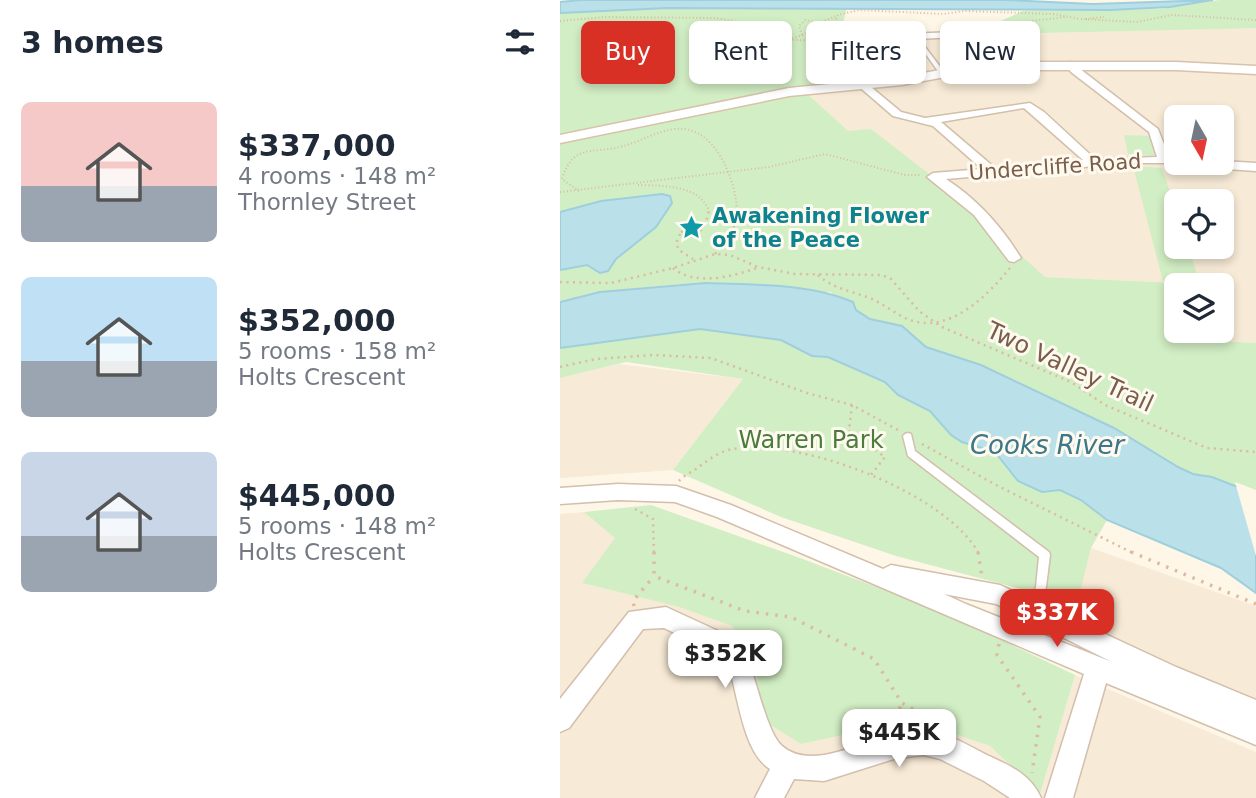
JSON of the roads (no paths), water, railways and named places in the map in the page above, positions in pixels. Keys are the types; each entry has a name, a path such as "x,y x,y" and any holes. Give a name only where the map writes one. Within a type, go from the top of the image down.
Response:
{"main road":[{"path":"1040,65 1175,66 1256,71"},
{"path":"560,139 758,98 902,81 940,73"}],"street":[{"path":"1071,65 1154,131 1164,150"},
{"path":"856,85 897,114 937,124 992,171"},
{"path":"925,121 1026,105 1040,114 1093,162"},
{"name":"Undercliffe Road","path":"1014,258 1004,239 995,230 949,185 933,177 1129,159 1164,161"},
{"path":"1234,166 1256,167"},
{"path":"560,496 618,492 676,494 724,511 958,611 1256,732"},
{"path":"863,570 1000,595 1032,613 1256,712"},
{"path":"958,611 971,588"},
{"path":"560,719 635,610 666,617 734,650 770,753 787,765 808,769 832,767 895,745 933,743 1014,782 1033,782"},
{"path":"1059,798 1098,668"},
{"path":"769,798 787,765"}],"lane":[{"path":"926,52 940,70"},
{"path":"908,436 911,453 1045,555 1041,587 1032,613"}],"water":[{"path":"1007,0 1093,4 1213,0 1170,7 1110,10 668,8 560,13 560,2"},
{"path":"662,194 670,196 672,203 656,227 616,259 608,271 600,273 587,265 560,270 560,212 601,201"},
{"name":"Cooks River","path":"706,283 800,288 853,302 856,310 870,319 902,326 926,347 981,365 1114,428 1193,474 1212,477 1256,494 1256,593 1221,568 1107,520 1081,500 1060,490 1042,492 1018,481 995,452 962,442 951,435 930,411 898,395 885,382 828,357 812,356 781,340 700,329 560,348 560,302 600,292"}],"place":[{"name":"Awakening Flower of the Peace","path":"692,228"}],"park label":[{"name":"Warren Park","path":"811,440"}]}
